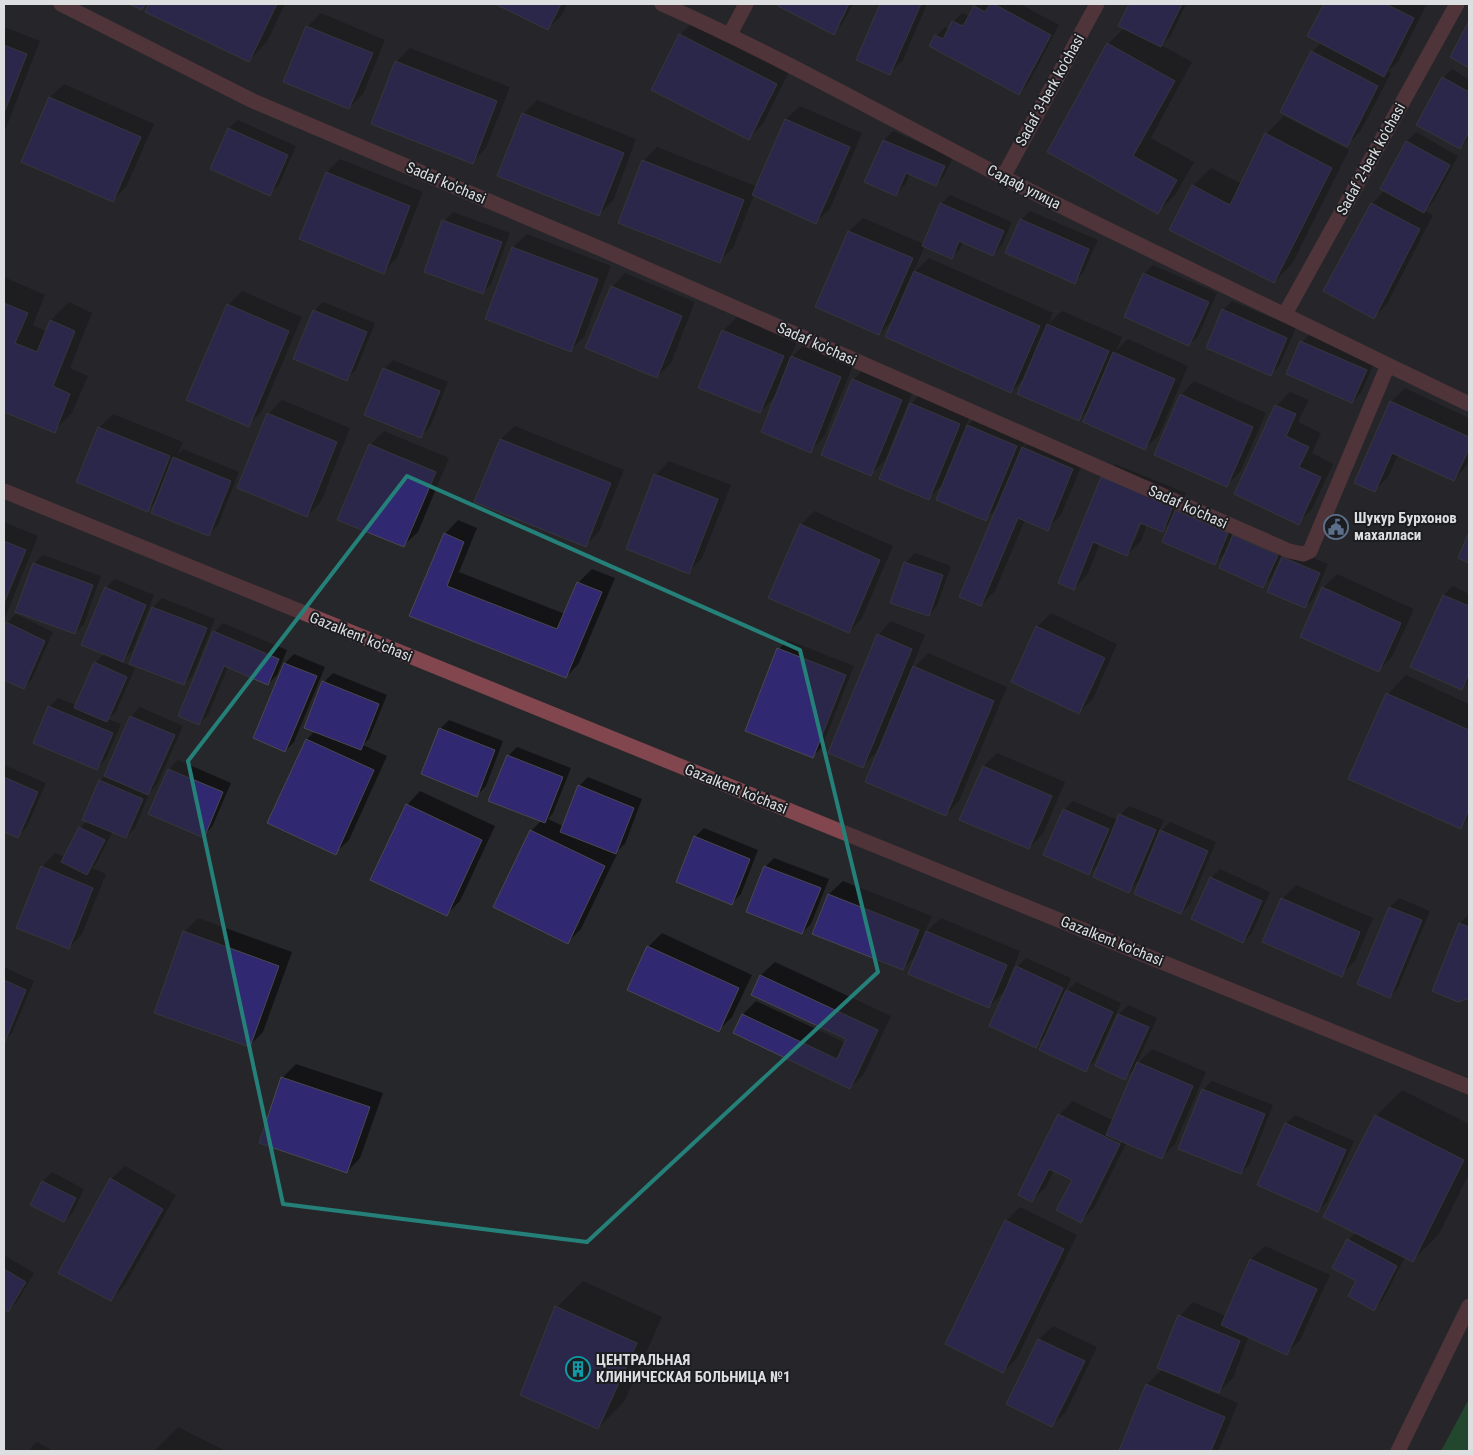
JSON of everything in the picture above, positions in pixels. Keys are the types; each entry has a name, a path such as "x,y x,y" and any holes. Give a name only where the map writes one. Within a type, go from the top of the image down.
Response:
{"street":[{"name":"Sadaf ko'chasi","path":"61,4 251,100 613,254 1289,551 1302,554 1310,551 1388,365"},
{"name":"Садаф улица","path":"662,4 730,34 1003,177 1150,251 1285,314 1388,365"},
{"path":"730,34 746,4"},
{"name":"Sadaf 3-berk ko'chasi","path":"1003,177 1097,4"},
{"name":"Sadaf 2-berk ko'chasi","path":"1285,314 1456,4"},
{"path":"1388,365 1469,404"},
{"name":"Gazalkent ko'chasi","path":"4,491 1469,1087"},
{"path":"1398,1451 1469,1306"}],"highlighted area":[{"path":"407,476 800,650 878,972 587,1242 283,1204 188,761"}],"green space":[{"path":"1469,1399 1469,1451 1441,1451"}],"building":[{"path":"129,4 145,4 142,10"},
{"path":"149,4 277,4 249,62 145,12"},
{"path":"495,4 561,4 548,30"},
{"path":"779,4 849,4 834,35 778,6"},
{"path":"880,4 921,4 890,75 856,60"},
{"path":"990,4 994,4 1051,35 1019,95 929,46 935,35 943,39 952,21 963,26 974,6 985,12"},
{"path":"1129,4 1182,4 1161,47 1118,26"},
{"path":"1324,4 1386,4 1414,18 1384,77 1307,36"},
{"path":"1469,21 1469,68 1450,57"},
{"path":"306,26 373,53 349,109 283,82"},
{"path":"679,34 777,84 749,140 651,90"},
{"path":"1107,43 1175,81 1133,156 1177,180 1158,214 1047,152"},
{"path":"4,45 27,54 4,113"},
{"path":"1311,51 1378,86 1347,147 1280,112"},
{"path":"395,61 497,101 473,164 371,124"},
{"path":"1442,77 1469,92 1469,132 1460,149 1416,125"},
{"path":"49,97 141,137 113,202 21,162"},
{"path":"522,113 624,153 599,216 497,176"},
{"path":"785,119 850,147 816,224 752,195"},
{"path":"228,128 288,155 270,196 210,169"},
{"path":"1265,133 1332,168 1274,283 1169,230 1192,185 1230,205"},
{"path":"883,140 945,166 936,186 906,173 896,196 864,182"},
{"path":"1406,141 1450,165 1424,213 1380,189"},
{"path":"642,160 744,200 720,263 618,223"},
{"path":"326,172 410,206 384,274 299,239"},
{"path":"940,203 1004,231 993,256 959,241 952,259 922,246"},
{"path":"1371,203 1420,229 1374,319 1323,291"},
{"path":"1020,219 1089,249 1075,284 1005,253"},
{"path":"442,220 502,242 483,294 424,272"},
{"path":"848,231 913,258 879,335 815,307"},
{"path":"512,247 598,279 571,352 485,319"},
{"path":"914,271 1040,326 1011,393 885,337"},
{"path":"1143,273 1209,302 1189,346 1124,317"},
{"path":"611,286 682,316 657,378 585,348"},
{"path":"4,303 28,313 15,343 37,352 50,320 75,331 53,386 70,394 55,433 4,412"},
{"path":"227,304 289,331 249,427 186,400"},
{"path":"1222,309 1287,338 1271,376 1206,348"},
{"path":"313,310 367,332 347,381 293,359"},
{"path":"1047,324 1109,351 1079,421 1017,394"},
{"path":"722,330 784,356 760,413 698,388"},
{"path":"1300,341 1367,370 1352,403 1286,374"},
{"path":"1113,352 1175,379 1145,450 1083,422"},
{"path":"791,356 841,377 811,453 761,432"},
{"path":"383,368 440,391 421,438 364,415"},
{"path":"852,379 902,400 871,476 821,455"},
{"path":"1180,394 1253,427 1227,487 1154,455"},
{"path":"1390,401 1469,437 1469,449 1454,481 1392,453 1375,492 1354,483"},
{"path":"910,403 960,424 929,500 879,479"},
{"path":"1275,405 1296,414 1286,436 1309,447 1299,467 1321,477 1299,525 1234,494"},
{"path":"267,413 337,442 307,517 237,488"},
{"path":"967,425 1017,446 986,521 936,500"},
{"path":"98,427 170,456 148,512 76,482"},
{"path":"500,439 611,483 586,547 474,502"},
{"path":"369,444 436,472 404,547 337,520"},
{"path":"1022,447 1073,469 1048,531 1018,518 981,606 959,597"},
{"path":"173,457 231,481 209,536 151,513"},
{"path":"654,474 718,499 689,574 626,549"},
{"path":"1101,477 1173,506 1163,532 1140,523 1127,556 1093,542 1074,590 1058,583"},
{"path":"1175,510 1228,533 1215,565 1162,542"},
{"path":"800,524 880,560 849,633 768,598"},
{"path":"1469,532 1469,563 1458,558"},
{"path":"444,533 464,542 447,586 557,629 577,582 602,592 566,678 409,616"},
{"path":"1233,535 1278,555 1263,588 1219,568"},
{"path":"4,541 26,550 4,603"},
{"path":"1282,557 1320,573 1305,608 1267,592"},
{"path":"904,562 943,575 929,616 890,603"},
{"path":"33,563 93,585 75,634 15,612"},
{"path":"105,587 146,605 123,662 81,645"},
{"path":"1322,587 1401,623 1379,672 1300,637"},
{"path":"1443,595 1469,606 1469,673 1462,690 1410,667"},
{"path":"152,607 207,628 184,685 129,664"},
{"path":"6,622 45,641 24,689 4,680 4,628"},
{"path":"1036,626 1105,658 1079,714 1011,682"},
{"path":"213,631 279,659 268,685 224,666 199,725 178,716"},
{"path":"877,634 912,649 863,768 828,753"},
{"path":"777,648 846,675 813,758 745,731"},
{"path":"94,662 127,677 107,722 74,708"},
{"path":"284,663 317,676 285,752 253,738"},
{"path":"913,666 994,701 946,816 865,782"},
{"path":"322,681 379,704 361,750 304,728"},
{"path":"1386,693 1469,730 1469,809 1461,829 1348,779"},
{"path":"48,706 113,733 97,770 33,743"},
{"path":"130,716 175,735 148,795 104,776"},
{"path":"439,728 495,750 477,797 421,774"},
{"path":"306,739 374,770 336,855 267,823"},
{"path":"507,755 563,777 545,823 488,801"},
{"path":"983,766 1052,796 1029,849 959,820"},
{"path":"168,769 223,792 204,838 148,814"},
{"path":"4,777 38,792 18,838 4,832"},
{"path":"99,780 143,799 126,838 82,820"},
{"path":"578,785 634,808 616,854 560,832"},
{"path":"406,804 482,840 447,916 370,880"},
{"path":"1063,809 1109,829 1089,875 1043,855"},
{"path":"1119,814 1156,830 1129,893 1093,877"},
{"path":"79,827 105,840 87,875 61,862"},
{"path":"530,830 605,866 568,944 493,907"},
{"path":"1160,830 1208,851 1181,914 1134,894"},
{"path":"694,836 750,859 732,905 676,882"},
{"path":"41,866 93,888 69,949 16,928"},
{"path":"764,866 821,888 802,934 746,912"},
{"path":"1210,877 1262,901 1243,943 1191,919"},
{"path":"828,894 919,930 903,970 812,934"},
{"path":"1281,898 1360,932 1342,977 1262,942"},
{"path":"1389,907 1422,920 1390,998 1357,984"},
{"path":"1459,923 1469,927 1469,998 1458,1002 1432,991"},
{"path":"183,931 279,966 250,1047 154,1013"},
{"path":"926,931 1007,965 989,1008 908,974"},
{"path":"647,946 739,988 719,1032 627,990"},
{"path":"1016,966 1063,988 1036,1048 989,1026"},
{"path":"760,975 878,1030 850,1089 733,1033 742,1014 837,1059 846,1039 751,995"},
{"path":"4,980 26,990 4,1044"},
{"path":"1066,990 1113,1012 1086,1072 1039,1050"},
{"path":"1118,1014 1149,1027 1125,1080 1095,1066"},
{"path":"1137,1062 1193,1086 1162,1159 1106,1135"},
{"path":"281,1077 370,1107 347,1173 259,1143"},
{"path":"1202,1089 1265,1114 1241,1174 1178,1149"},
{"path":"1058,1114 1120,1144 1081,1223 1056,1210 1072,1180 1049,1169 1032,1202 1018,1195"},
{"path":"1375,1115 1464,1160 1413,1262 1323,1217"},
{"path":"1285,1123 1346,1150 1318,1212 1257,1185"},
{"path":"110,1178 163,1209 111,1301 58,1273"},
{"path":"42,1181 76,1198 64,1222 30,1205"},
{"path":"1005,1220 1064,1249 1003,1373 945,1344"},
{"path":"1347,1239 1397,1266 1374,1311 1348,1296 1356,1281 1332,1268"},
{"path":"1250,1259 1317,1289 1287,1355 1221,1325"},
{"path":"4,1269 26,1282 8,1312 4,1309"},
{"name":"ЦЕНТРАЛЬНАЯ КЛИНИЧЕСКАЯ БОЛЬНИЦА №1","path":"555,1306 637,1343 598,1429 520,1395"},
{"path":"1178,1315 1240,1341 1219,1393 1157,1368"},
{"path":"1038,1339 1085,1361 1052,1427 1006,1404"},
{"path":"1146,1384 1225,1417 1211,1451 1119,1451"}],"place":[{"name":"Шукур Бурхонов махалласи","path":"1336,527"},
{"name":"ЦЕНТРАЛЬНАЯ КЛИНИЧЕСКАЯ БОЛЬНИЦА №1","path":"578,1369"}]}
